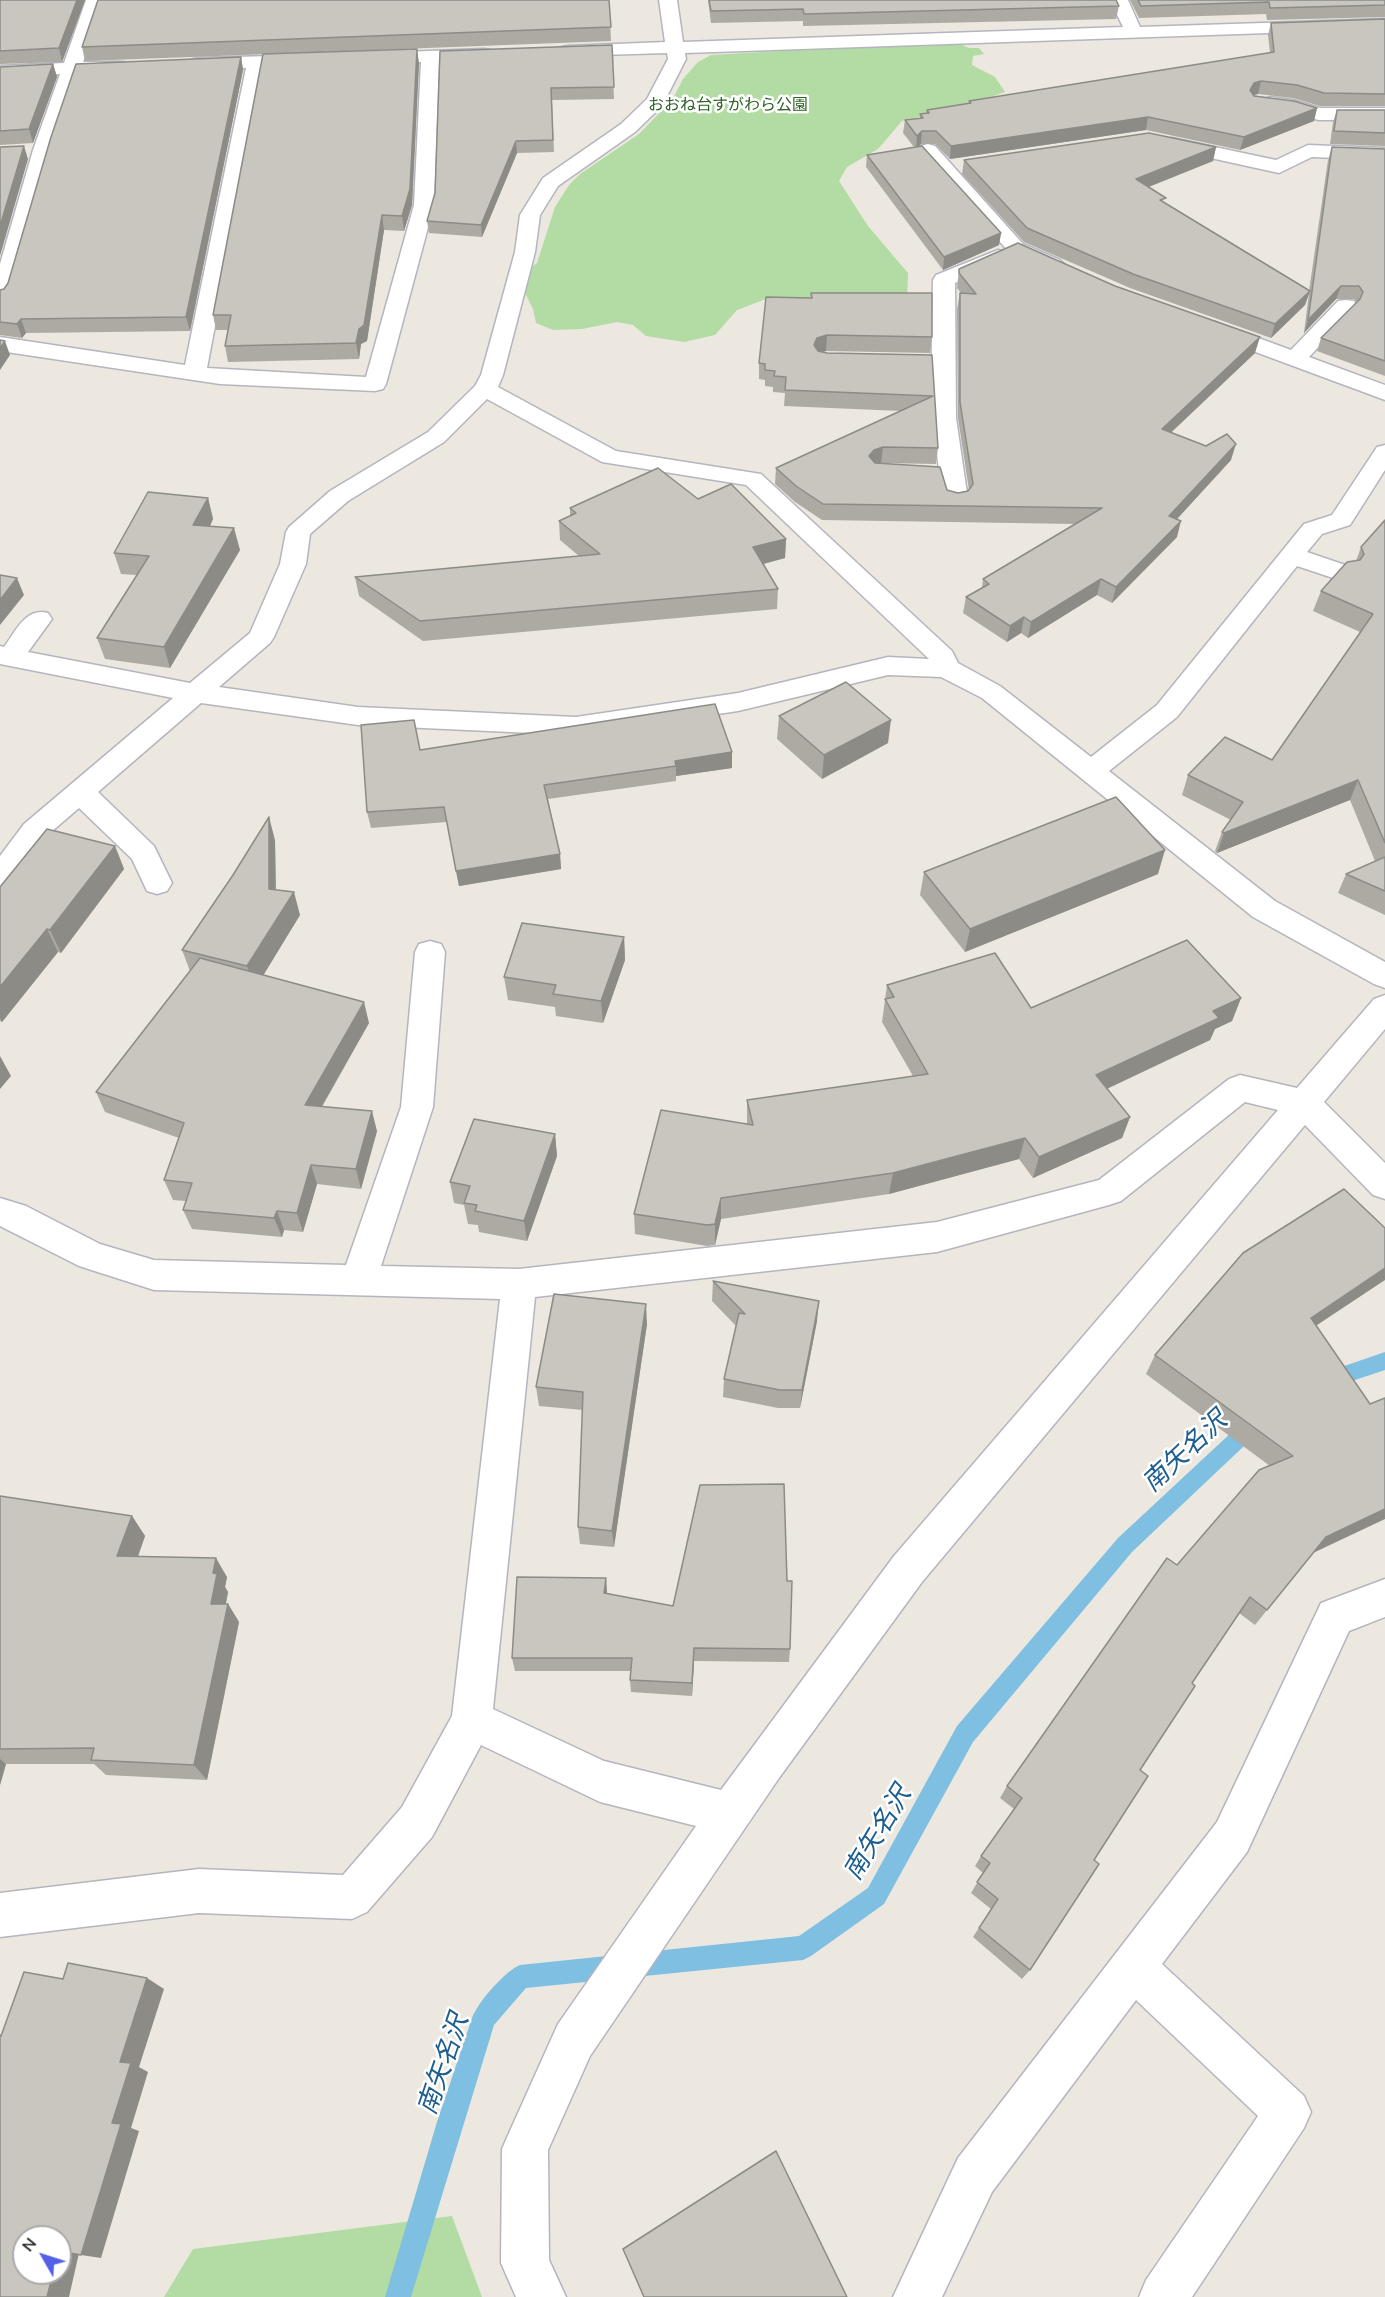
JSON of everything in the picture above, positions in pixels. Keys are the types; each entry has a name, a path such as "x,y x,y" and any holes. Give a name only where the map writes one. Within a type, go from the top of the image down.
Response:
{"street":[{"path":"0,296 8,249 95,0"},
{"path":"0,877 34,831 261,637 293,564 298,532 339,496 436,437 485,389 492,375 525,252 530,215 550,182 628,128 655,102 677,59 668,0"},
{"path":"1119,0 1134,32"},
{"path":"555,51 1385,24"},
{"path":"360,58 498,53"},
{"path":"0,344 219,377 375,384 424,205 430,56"},
{"path":"175,64 326,59"},
{"path":"195,373 256,62"},
{"path":"0,72 140,66"},
{"path":"1258,102 1293,106 1319,114 1385,114"},
{"path":"1157,140 1279,167 1308,151 1385,154"},
{"path":"21,152 43,150"},
{"path":"928,150 1016,248 1069,272"},
{"path":"945,168 968,165"},
{"path":"956,500 939,474 944,280 1016,248"},
{"path":"1296,357 1346,306"},
{"path":"1198,322 1296,357 1385,393"},
{"path":"919,362 942,362"},
{"path":"485,389 610,457 753,479 943,657 946,668"},
{"path":"1090,772 1167,711 1313,529 1341,520 1385,452"},
{"path":"1293,556 1342,573"},
{"path":"5,656 39,619"},
{"path":"5,656 194,693 358,716 576,726 738,702 888,666 946,668 991,692 1264,909 1385,976"},
{"path":"80,792 144,853 157,883"},
{"path":"358,1281 417,1107 430,952"},
{"path":"542,2297 525,2263 525,2150 574,2040 729,1813 908,1569 1385,1007"},
{"path":"0,1212 14,1216 91,1256 154,1275 519,1284 937,1237 1109,1191 1240,1088 1303,1102 1385,1185"},
{"path":"0,1915 199,1891 352,1897 417,1822 472,1720 519,1284"},
{"path":"917,2297 975,2175 1232,1837 1335,1617 1385,1598"},
{"path":"472,1720 600,1781 729,1813"},
{"path":"1133,1967 1288,2112 1163,2297"}],"green space":[{"name":"おおね台すがわら公園","path":"953,41 969,48 979,48 984,54 973,56 972,65 995,77 1005,92 956,109 902,121 878,149 847,167 839,181 868,226 908,273 907,301 771,297 737,310 715,335 684,342 646,336 633,325 617,322 582,329 553,330 536,323 533,309 525,293 529,269 537,263 555,207 569,185 580,174 639,134 672,100 683,79 698,62 711,55"},
{"path":"452,2216 482,2297 164,2297 193,2249"}],"building":[{"path":"0,0 77,0 59,48 0,51"},
{"path":"98,0 609,0 611,27 82,47"},
{"path":"709,0 1116,0 1119,6 804,14 803,9 711,11"},
{"path":"1138,0 1385,0 1385,5 1270,8 1269,2 1141,6"},
{"path":"1385,19 1385,94 1324,93 1297,85 1261,81 1254,83 1250,90 1254,96 1294,101 1317,108 1244,137 1148,117 951,146 936,131 922,131 917,136 905,120 923,118 920,114 929,113 927,110 971,103 969,101 1274,52 1271,23"},
{"path":"612,45 614,87 551,88 553,140 516,141 481,225 427,221 435,193 440,51"},
{"path":"417,49 410,189 402,216 382,215 364,325 359,329 356,343 225,346 231,315 213,315 263,54"},
{"path":"241,57 186,317 21,319 17,324 0,322 0,290 4,289 8,283 51,137 76,64"},
{"path":"53,64 29,129 0,131 0,67"},
{"path":"1337,110 1385,110 1385,133 1334,131"},
{"path":"1149,133 1216,147 1136,179 1166,198 1160,200 1310,291 1275,324 1133,274 1027,228 964,160"},
{"path":"24,146 0,226 0,147"},
{"path":"922,146 1001,233 944,257 867,155"},
{"path":"1332,147 1385,149 1385,361 1321,338 1360,299 1363,292 1359,286 1341,286 1308,320"},
{"path":"1018,243 1115,286 1260,337 1162,429 1206,446 1227,434 1236,444 1169,516 1181,521 1116,587 1101,579 1031,622 1024,617 1010,626 966,597 989,584 983,579 1102,508 823,504 796,486 776,468 933,396 785,390 786,377 774,376 775,371 765,370 765,364 759,363 766,297 812,298 811,293 932,293 932,337 827,335 817,338 814,345 818,351 827,353 932,355 938,448 883,447 874,450 869,456 875,463 940,467 947,490 958,493 968,491 973,484 960,402 960,293 976,294 959,273 959,269"},
{"path":"658,468 698,499 731,484 786,539 753,547 778,589 420,621 355,577 600,554 559,521 576,513 570,508"},
{"path":"148,492 208,498 193,525 234,528 164,647 97,638 149,556 114,553"},
{"path":"1385,520 1385,843 1358,780 1222,832 1243,802 1188,775 1225,737 1272,760 1373,614 1321,591 1347,562 1360,560 1364,554 1361,547"},
{"path":"0,575 17,578 0,600"},
{"path":"846,682 891,720 824,755 779,716"},
{"path":"715,704 732,752 675,761 676,766 544,785 560,854 456,871 444,807 367,812 361,725 414,720 420,750"},
{"path":"1116,797 1165,850 970,929 924,872"},
{"path":"269,817 269,889 294,892 247,966 182,950 233,875"},
{"path":"47,829 115,846 50,930 47,929 0,987 0,887"},
{"path":"1385,857 1385,891 1346,874"},
{"path":"522,923 624,937 601,1001 553,994 556,985 504,977"},
{"path":"1187,940 1241,998 1213,1011 1219,1018 1096,1075 1130,1117 1039,1157 1025,1138 893,1173 721,1198 715,1224 707,1225 634,1214 661,1110 753,1125 747,1100 928,1074 885,999 894,997 887,985 995,953 1031,1008"},
{"path":"200,958 364,1002 305,1105 372,1111 356,1169 311,1165 297,1213 277,1211 274,1218 183,1210 192,1183 164,1180 184,1123 96,1092"},
{"path":"474,1119 555,1134 524,1221 475,1211 477,1205 464,1203 470,1186 450,1182"},
{"path":"1344,1189 1385,1228 1385,1268 1311,1318 1370,1404 1385,1398 1385,1509 1326,1537 1267,1610 1250,1597 1192,1683 1195,1686 1140,1770 1148,1776 1094,1860 1099,1864 1030,1970 979,1928 998,1899 977,1882 990,1863 981,1856 1022,1798 1007,1786 1167,1558 1177,1565 1259,1470 1293,1456 1155,1355 1243,1253"},
{"path":"713,1281 819,1301 802,1390 780,1390 724,1379 739,1313 745,1314"},
{"path":"554,1294 646,1304 612,1531 578,1527 583,1392 536,1387"},
{"path":"784,1484 787,1581 792,1581 790,1649 694,1648 692,1683 630,1680 632,1658 512,1658 517,1577 606,1578 604,1593 673,1606 700,1485"},
{"path":"0,1496 132,1516 117,1556 216,1558 213,1573 217,1574 211,1604 228,1604 194,1765 91,1760 94,1748 0,1749"},
{"path":"68,1963 147,1978 120,2062 131,2063 112,2123 121,2124 81,2255 72,2253 72,2225 12,2225 12,2285 50,2285 47,2297 0,2297 0,2035 24,1972 63,1979"},
{"path":"776,2151 847,2297 644,2297 623,2249"}],"waterway":[{"name":"南矢名沢","path":"1325,1381 1385,1361"},
{"name":"南矢名沢","path":"398,2297 450,2122 484,2018 520,1977 803,1948 876,1896 965,1734 1125,1545 1254,1424"}]}
